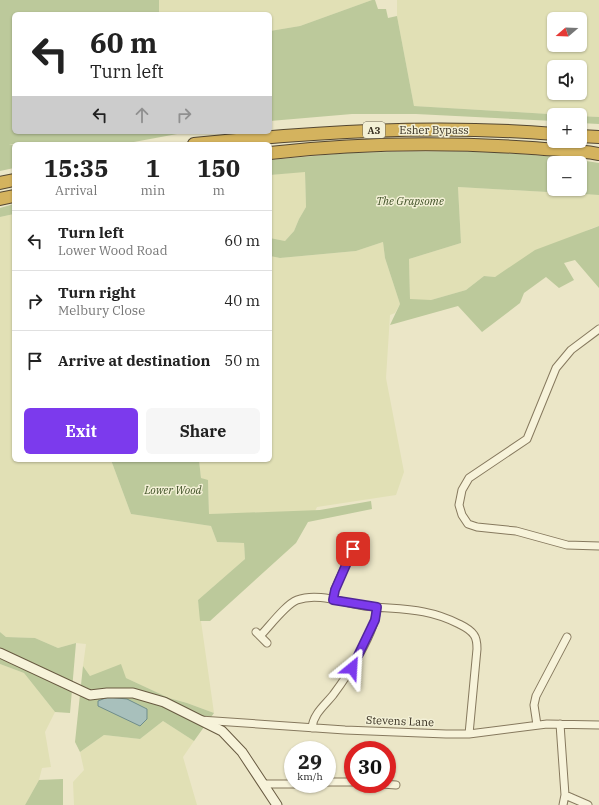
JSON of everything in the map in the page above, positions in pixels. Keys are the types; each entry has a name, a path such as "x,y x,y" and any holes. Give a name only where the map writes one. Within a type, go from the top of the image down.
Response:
{"highway":[{"name":"Esher Bypass","path":"214,142 285,135 374,130 483,130 547,134"},
{"path":"587,136 599,137"},
{"name":"Esher Bypass","path":"272,153 318,147 366,145 490,145 599,154"},
{"path":"0,184 12,181"},
{"path":"0,199 12,196"}],"street":[{"path":"599,329 571,350 556,368 527,439 469,478 462,490 459,505 462,515 468,524 477,527 516,531 567,545 599,546"},
{"path":"345,544 361,552"},
{"path":"333,600 335,590 353,549"},
{"path":"267,643 258,634 294,602 310,598 436,613 467,628 474,634 477,650 469,734"},
{"path":"312,728 316,715 352,668 375,620 377,607"},
{"path":"537,725 534,705 536,696 567,637"},
{"path":"0,653 16,659 90,695 107,693 133,693 164,702 222,731 242,752 277,805"},
{"name":"Stevens Lane","path":"200,720 312,728 431,734 469,734 537,725 599,725"},
{"path":"222,731 226,721"},
{"path":"560,724 565,795 563,805"},
{"path":"264,784 284,784"},
{"path":"565,795 588,805"}],"green space":[{"path":"0,0 159,0 159,12 12,12 12,134 177,134 134,142 12,142 12,144 9,144 12,145 12,168 0,171"},
{"path":"159,0 372,0 300,26 272,31 272,12 159,12"},
{"path":"375,0 378,9 386,9 388,18 397,16 414,106 547,114 547,121 416,114 352,114 272,121 272,31 300,26"},
{"path":"397,0 599,0 599,117 587,116 587,108 547,108 547,114 414,106 397,16"},
{"path":"587,116 599,117 599,124 587,123"},
{"name":"The Grapsome","path":"410,152 473,152 547,156 547,192 458,187 461,243 409,259 410,299 431,300 466,290 484,276 495,277 535,250 599,226 599,288 575,260 564,263 574,280 559,288 546,277 524,293 520,303 482,332 458,306 390,325 400,304 385,258 383,242 356,251 280,258 272,256 272,238 285,241 294,231 306,207 305,172 272,175 272,160 347,153"},
{"name":"The Grapsome","path":"587,161 599,163 599,195 587,194"},
{"path":"305,171 306,207 294,231 285,241 272,238 272,175"},
{"path":"458,187 547,192 547,196 599,195 599,226 592,228 495,277 484,276 466,290 431,300 410,300 409,259 461,243"},
{"path":"12,205 12,214 0,217 0,208"},
{"path":"12,214 12,462 112,462 131,514 211,526 217,542 244,543 245,559 198,600 214,713 169,698 126,678 90,676 83,666 86,644 76,643 58,648 35,638 6,637 0,632 0,217"},
{"path":"383,242 385,258 400,304 395,313 390,315 386,378 404,472 396,495 317,507 315,511 209,514 208,481 201,478 199,462 272,462 272,256 280,258 356,251"},
{"name":"Lower Wood","path":"112,462 199,462 201,478 208,480 209,514 320,510 371,501 372,509 308,522 296,543 210,621 200,621 198,600 245,559 244,543 217,542 211,526 131,514"},
{"path":"0,632 6,637 35,638 58,648 76,643 70,713 55,712 24,673 0,664"},
{"path":"0,664 24,673 55,712 45,732 51,767 42,768 39,780 25,805 0,805"},
{"path":"121,664 126,678 169,698 214,713 194,741 163,721 140,739 104,735 80,752 75,742 83,666 90,676"},
{"path":"163,721 194,741 183,757 197,805 74,805 73,782 84,770 80,752 104,735 140,739"},
{"path":"63,779 63,805 25,805 39,780"}],"water":[{"path":"108,697 127,699 147,709 147,719 140,726 98,706 98,701"}],"route":[{"path":"352,668 377,614 377,607 333,600 335,590 353,549"}]}
